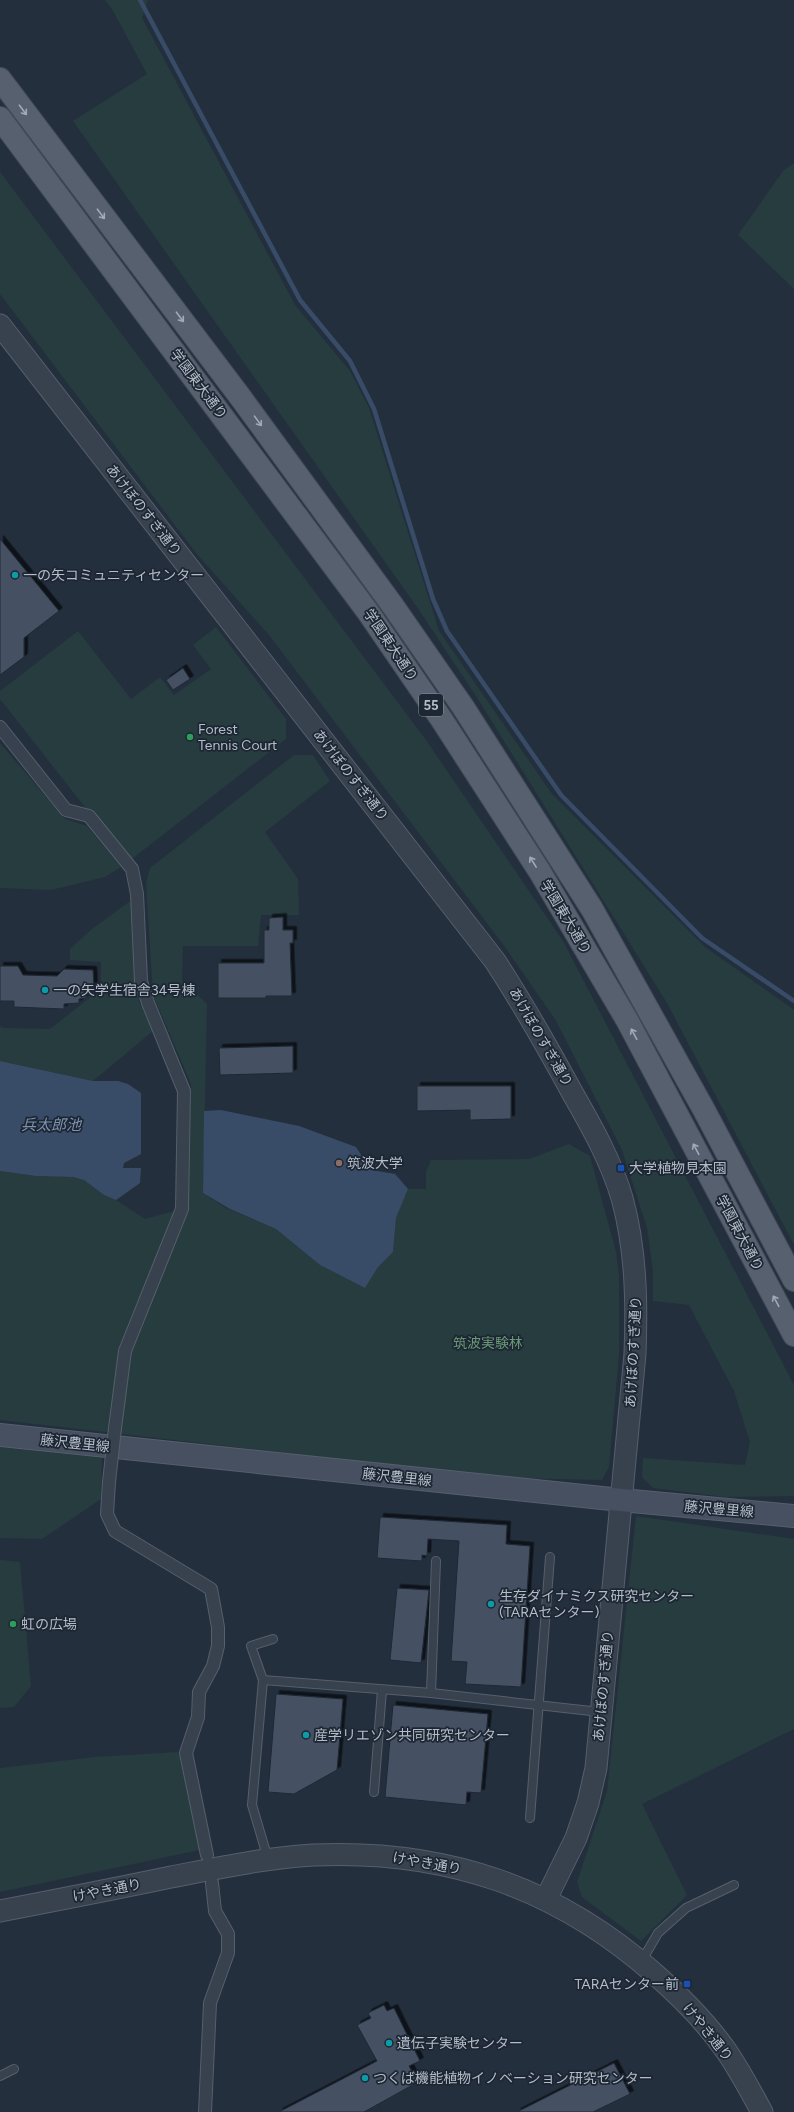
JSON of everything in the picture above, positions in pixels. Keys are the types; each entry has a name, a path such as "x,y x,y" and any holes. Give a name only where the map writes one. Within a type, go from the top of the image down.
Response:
{"main road":[{"name":"学園東大通り","path":"0,78 250,410 393,606 463,707 592,909 700,1103 794,1280"},
{"name":"学園東大通り","path":"0,118 368,612 442,720 540,872 627,1020 794,1335"},
{"name":"藤沢豊里線","path":"0,1435 621,1500 794,1516"}],"street":[{"name":"あけぼのすぎ通り","path":"0,324 495,960 522,1003 592,1127 611,1166 622,1197 635,1264 637,1304 635,1354 596,1768 588,1803 576,1838 546,1900"},
{"path":"0,726 66,810 89,816 132,869 137,894 141,982 184,1091 182,1209 125,1351 109,1482 107,1514 115,1531 211,1589 218,1627 218,1646 213,1666 199,1692 198,1717 186,1753 207,1854"},
{"name":"けやき通り","path":"0,1911 237,1864 328,1855 408,1857 477,1873 546,1900 578,1916 641,1962 673,1991 705,2024 727,2051 762,2112"},
{"path":"205,2112 210,2003 228,1953 228,1934 215,1911 212,1883"}],"lane":[{"path":"530,1818 550,1557"},
{"path":"431,1694 436,1561"},
{"path":"268,1860 252,1805 263,1680 251,1646 274,1638"},
{"path":"263,1680 431,1694 601,1712"},
{"path":"374,1792 382,1690"},
{"path":"641,1962 658,1934 686,1908 734,1885"},
{"path":"0,2076 14,2069"}],"green space":[{"path":"105,0 148,0 142,18 295,305 350,371 369,408 439,631 552,794 705,947 794,1010 794,1245 667,1003 476,696 419,610 73,121 147,74 112,9"},
{"path":"794,163 794,289 738,235 783,171"},
{"path":"0,172 426,740 563,941 794,1385 794,1496 725,1497 653,1488 642,1477 643,1458 745,1465 750,1442 734,1391 689,1305 653,1301 653,1272 647,1228 622,1150 555,1019 502,943 269,635 196,553 0,294"},
{"path":"216,627 286,719 286,739 128,862 0,699 0,691 78,631 131,699 160,677 174,695 211,669 193,645"},
{"path":"0,743 65,819 87,826 121,867 105,877 51,890 0,888"},
{"name":"筑波実験林","path":"294,755 313,755 330,781 265,832 298,879 299,915 261,915 258,946 183,946 182,980 207,1004 203,1193 226,1208 276,1229 320,1265 365,1288 378,1267 393,1252 396,1218 408,1189 426,1189 426,1172 431,1160 529,1159 569,1144 590,1156 616,1252 619,1275 619,1355 609,1467 602,1480 505,1478 0,1420 0,1171 37,1176 73,1177 84,1180 104,1195 116,1200 145,1219 182,1209 188,1200 191,1084 153,995 146,883 150,868"},
{"path":"129,902 132,902 134,966 139,1002 153,1031 93,1081 0,1061 0,1026 3,1028 50,1029 101,989 101,962 70,960 70,949 92,929"},
{"path":"0,1447 102,1458 101,1499 42,1539 0,1538"},
{"path":"636,1516 794,1539 794,1729 642,1804 687,1895 641,1941 582,1897 577,1882 607,1791"},
{"name":"虹の広場","path":"0,1560 20,1562 31,1686 14,1707 0,1708"},
{"path":"178,1752 189,1776 200,1850 0,1892 0,1768 95,1757"}],"water":[{"name":"兵太郎池","path":"0,1061 93,1081 118,1081 128,1084 141,1093 141,1154 124,1163 123,1168 141,1168 140,1183 116,1200 104,1195 84,1180 73,1177 36,1176 0,1171"},
{"path":"221,1110 299,1126 356,1147 371,1170 395,1174 408,1189 396,1218 393,1252 378,1267 365,1288 320,1265 276,1229 230,1209 203,1193 204,1111"}],"building":[{"name":"一の矢コミュニティセンター","path":"0,539 59,611 24,638 24,657 0,675"},
{"path":"183,668 190,679 173,690 166,680"},
{"path":"283,917 283,930 293,930 293,943 290,943 292,996 266,996 266,998 218,998 218,963 264,963 264,930 269,930 269,918"},
{"name":"一の矢学生宿舎34号棟","path":"0,966 18,966 23,975 57,976 64,969 93,970 94,986 90,986 90,992 86,992 86,998 79,999 79,1003 64,1004 64,1009 14,1007 14,1001 0,1001"},
{"path":"293,1046 293,1073 220,1075 219,1048"},
{"path":"417,1086 511,1086 511,1119 470,1120 470,1110 417,1111"},
{"name":"生存ダイナミクス研究センター (TARAセンター)","path":"380,1517 507,1525 506,1544 530,1546 521,1687 465,1684 467,1662 451,1661 459,1541 428,1539 427,1556 422,1555 422,1561 377,1558"},
{"path":"397,1588 429,1590 421,1663 390,1660"},
{"name":"産学リエゾン共同研究センター","path":"276,1694 343,1699 337,1770 294,1794 268,1792"},
{"path":"393,1705 488,1714 481,1793 467,1792 466,1805 385,1797"},
{"path":"384,2005 387,2011 394,2008 420,2061 409,2066 418,2082 364,2112 279,2112 377,2061 357,2025 371,2018 368,2013"},
{"path":"614,2063 630,2094 593,2112 517,2112"}],"waterway":[{"path":"140,0 300,300 350,361 374,409 433,599 447,631 561,795 702,938 794,1001"}],"place":[{"name":"一の矢コミュニティセンター","path":"15,575"},
{"name":"Forest Tennis Court","path":"190,737"},
{"name":"一の矢学生宿舎34号棟","path":"45,990"},
{"name":"筑波大学","path":"339,1163"},
{"name":"大学植物見本園","path":"621,1168"},
{"name":"生存ダイナミクス研究センター (TARAセンター)","path":"491,1604"},
{"name":"虹の広場","path":"13,1624"},
{"name":"産学リエゾン共同研究センター","path":"306,1735"},
{"name":"TARAセンター前","path":"687,1984"},
{"name":"遺伝子実験センター","path":"389,2043"},
{"name":"つくば機能植物イノベーション研究センター","path":"365,2078"}]}
